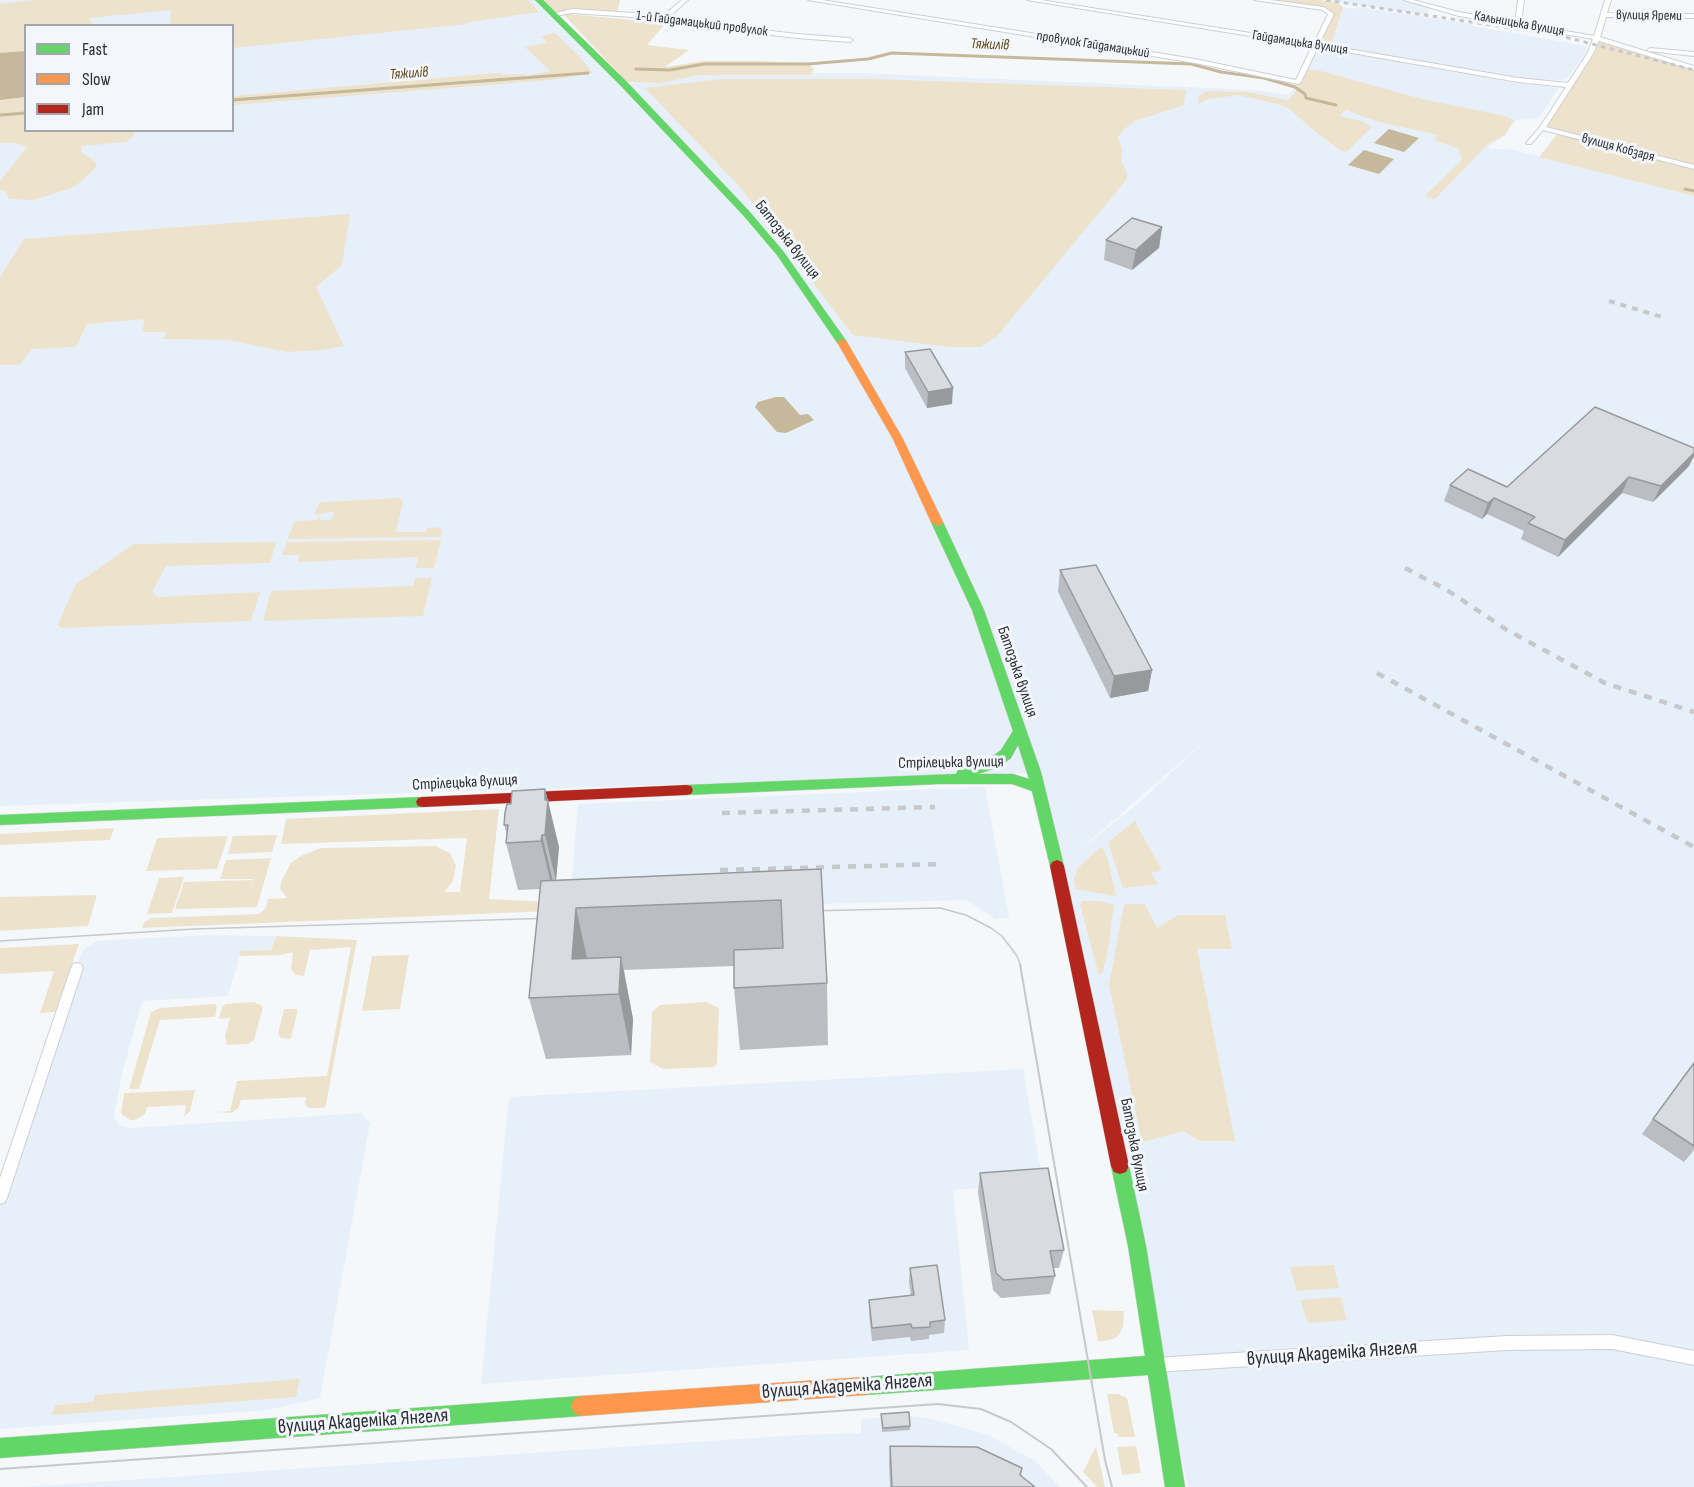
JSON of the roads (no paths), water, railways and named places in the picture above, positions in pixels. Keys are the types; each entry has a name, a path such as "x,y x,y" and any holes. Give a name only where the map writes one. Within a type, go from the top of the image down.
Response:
{"main road":[{"name":"Батозька вулиця","path":"539,0 746,213 780,254 842,344 898,439 978,610 1038,788 1068,911 1137,1246 1175,1487"},
{"path":"939,778 980,770 994,763 1012,747 1020,730"},
{"name":"Стрілецька вулиця","path":"0,820 939,778 1013,779 1038,788"},
{"name":"вулиця Академіка Янгеля","path":"0,1448 1155,1365"}],"street":[{"path":"665,18 685,0"},
{"name":"провулок Гайдамацький","path":"811,0 1195,61 1298,81 1316,45"},
{"name":"Гайдамацька вулиця","path":"1030,0 1316,45 1518,80 1569,85"},
{"path":"1257,0 1324,9 1331,14 1316,45"},
{"name":"Кальницька вулиця","path":"1407,0 1635,48"},
{"path":"1518,24 1521,0"},
{"path":"1529,143 1542,128 1590,54 1608,0"},
{"name":"1-й Гайдамацький провулок","path":"554,14 572,11 665,18 677,22 850,40"},
{"name":"вулиця Яреми","path":"1604,15 1694,16"},
{"path":"1635,48 1694,54"},
{"path":"1635,48 1694,68"},
{"name":"вулиця Кобзаря","path":"1542,128 1694,167"},
{"path":"0,1198 77,968"},
{"name":"вулиця Академіка Янгеля","path":"1155,1365 1507,1343 1612,1342 1694,1358"}],"waterway":[{"name":"Тяжилів","path":"636,69 670,70 704,64 808,64 868,59 892,53 1191,64 1221,72 1264,78 1295,87 1305,94 1306,98 1336,105"},
{"name":"Тяжилів","path":"234,100 588,73"},
{"name":"Тяжилів","path":"0,115 24,113"},
{"name":"Тяжилів","path":"1685,189 1694,191"}],"tram line":[{"path":"806,911 940,908 966,915 991,928 1002,936 1017,956 1021,966"},
{"path":"0,941 194,929 554,918"},
{"path":"1020,964 1105,1460 1112,1487"},
{"path":"0,1469 938,1404 981,1409 1011,1422 1051,1449 1087,1487"}],"railway":[{"path":"1326,0 1557,35 1694,70"},
{"path":"1609,301 1662,317"},
{"path":"1405,568 1447,590 1507,630 1605,683 1694,712"},
{"path":"1377,673 1694,847"},
{"path":"722,813 935,807"},
{"path":"720,870 943,864"}]}
